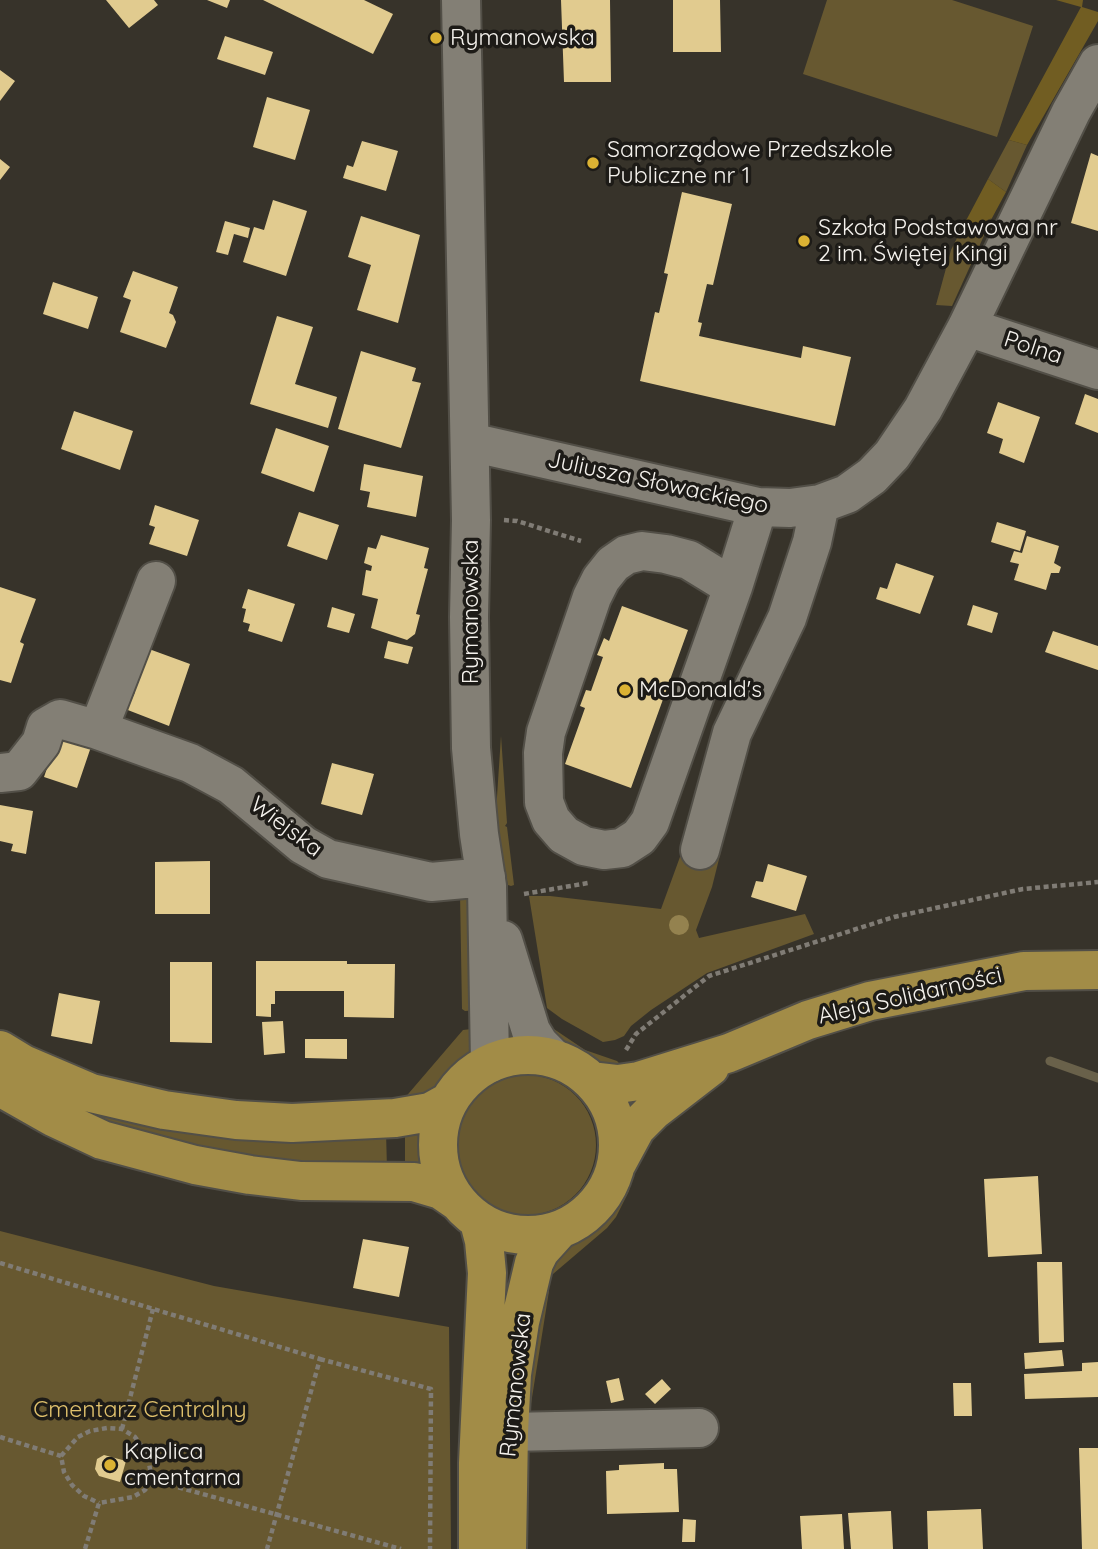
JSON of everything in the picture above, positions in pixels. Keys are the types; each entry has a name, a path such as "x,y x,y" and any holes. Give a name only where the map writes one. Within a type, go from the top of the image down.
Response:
{"main road":[{"name":"Aleja Solidarności","path":"592,1081 618,1084 639,1081 729,1053 808,1020 870,1001 1024,971 1098,970"},
{"path":"0,1049 23,1063 91,1093 164,1110 224,1118 292,1123 350,1122 414,1116 448,1102"},
{"name":"Aleja Solidarności","path":"616,1165 636,1128 653,1111 729,1053"},
{"path":"0,1087 52,1117 102,1140 195,1165 250,1175 301,1181 414,1182 441,1190 468,1211 499,1231 529,1235 558,1230 579,1220 596,1205 608,1186 616,1165 618,1142 615,1120 606,1099 592,1081 574,1067 553,1058 521,1055 490,1063 466,1079 448,1102 439,1127 438,1153 444,1178 468,1211"},
{"name":"Rymanowska","path":"468,1211 484,1241 487,1273 478,1463 478,1549"},
{"name":"Rymanowska","path":"507,1549 512,1374 529,1279 540,1251 558,1230"}],"street":[{"name":"Rymanowska","path":"461,0 470,442 471,748 486,882 490,1063"},
{"name":"Juliusza Słowackiego","path":"470,442 758,507 820,505 847,494 872,476 892,454 923,409 967,327 1070,112 1098,64"},
{"name":"Polna","path":"967,327 1098,370"},
{"path":"700,850 732,733 788,618 812,542 820,505"},
{"path":"733,587 689,560 642,551 626,555 612,564 601,579 592,597 546,732 542,783 544,802 551,820 564,835 584,846 604,850 622,848 639,837 650,822 719,628 733,587 758,507"},
{"path":"542,783 617,587 643,573 660,572 678,577 695,588 706,600 719,628"},
{"path":"98,730 156,581"},
{"name":"Wiejska","path":"0,773 19,771 41,743 46,727 60,719 190,763 231,785 303,845 328,859 431,882 486,882"},
{"name":"Rymanowska","path":"486,882 523,1013 535,1038 553,1058"},
{"path":"482,1380 496,1416 509,1432 699,1429"}],"path":[{"path":"503,520 517,521 581,541"},
{"path":"626,1050 636,1034 709,976 894,917 1023,889 1098,882"},
{"path":"524,894 590,883"},
{"path":"0,1263 320,1359 431,1389 430,1549"},
{"path":"122,1429 153,1309"},
{"path":"267,1549 320,1359"},
{"path":"122,1429 135,1437 142,1447 148,1458 152,1480 145,1490 133,1497 99,1503 84,1496 72,1485 64,1472 61,1456 78,1437 90,1431 122,1429"},
{"path":"0,1437 61,1456"},
{"path":"152,1480 401,1549"},
{"path":"85,1549 99,1503"}],"green space":[{"path":"827,0 952,0 1033,26 997,137 803,74"},
{"path":"1009,140 1027,145 1006,192 988,179"},
{"path":"992,218 952,306 936,305 951,250 960,232"},
{"path":"501,736 507,823 505,826 514,885 511,886 508,885 499,846 496,812"},
{"path":"688,835 707,843 724,839 712,887 696,930 699,938 805,914 814,934 707,973 651,1010 631,1026 624,1036 603,1042 547,1008 529,896 661,909"},
{"path":"460,893 468,897 479,1010 462,1009"},
{"path":"542,1021 585,1050 617,1061 624,1068 586,1065 559,1048"},
{"path":"480,1028 469,1059 435,1094 403,1100 463,1030"},
{"path":"526,1075 553,1081 575,1096 590,1118 596,1145 590,1172 575,1194 553,1209 526,1215 499,1209 477,1194 462,1172 456,1145 462,1118 477,1096 499,1081"},
{"path":"95,1112 386,1132 387,1169 260,1166 93,1118"},
{"path":"427,1129 428,1168 405,1165 405,1130"},
{"path":"640,1151 629,1191 616,1217 607,1228 553,1274 542,1271 562,1244 599,1218 609,1207 624,1174"},
{"name":"Cmentarz Centralny","path":"0,1231 214,1286 449,1327 451,1549 0,1549"},
{"path":"539,1288 549,1291 530,1410 525,1403"}],"shaded area":[{"path":"1056,0 1083,0 1082,7 1098,12 1098,21 1027,145 1009,140 1081,7"},
{"path":"988,179 1006,192 992,218 960,232"}],"building":[{"path":"106,0 154,0 158,5 129,28"},
{"path":"207,0 230,0 227,8"},
{"path":"263,0 364,0 393,14 373,54"},
{"path":"561,0 610,0 611,82 564,82"},
{"path":"673,0 720,0 721,52 673,52"},
{"path":"225,36 273,52 265,75 217,59"},
{"path":"0,70 15,81 0,101"},
{"path":"267,97 310,110 295,160 253,147"},
{"path":"362,141 398,151 386,191 343,178 347,165 353,167"},
{"path":"1091,153 1098,156 1098,231 1071,223"},
{"path":"0,159 10,167 0,180"},
{"path":"682,192 732,204 713,285 707,284 698,322 702,323 699,336 801,358 803,346 851,357 835,426 640,381 655,312 659,313 668,274 664,273"},
{"path":"273,200 307,211 286,276 243,262 254,227 264,230"},
{"path":"361,216 420,235 398,323 357,310 371,265 348,257"},
{"path":"225,221 250,228 248,238 234,234 228,255 216,252"},
{"path":"133,271 178,287 169,313 176,322 166,348 120,332 131,300 123,297"},
{"path":"53,282 98,297 88,329 43,314"},
{"path":"277,316 313,327 295,384 337,397 328,428 250,404"},
{"path":"361,351 416,368 412,381 421,383 401,448 338,429"},
{"path":"1085,394 1098,399 1098,433 1075,424"},
{"path":"998,402 1040,417 1024,463 999,453 1003,439 987,433"},
{"path":"74,411 133,431 120,470 61,449"},
{"path":"276,428 329,446 314,492 261,473"},
{"path":"364,464 423,476 416,517 367,507 370,492 360,490"},
{"path":"155,505 199,520 187,556 149,544 155,527 149,525"},
{"path":"299,512 339,525 327,560 287,546"},
{"path":"997,522 1026,531 1020,551 991,542"},
{"path":"381,535 429,548 424,568 428,569 416,614 420,615 415,634 407,640 371,628 378,599 362,595 366,570 371,571 372,566 364,563 368,547 376,549"},
{"path":"1027,536 1059,546 1054,563 1061,567 1059,573 1051,573 1046,590 1014,580 1019,564 1010,562 1014,551 1022,553"},
{"path":"896,563 934,576 920,614 876,599 880,587 887,589"},
{"path":"0,587 36,599 20,642 24,644 11,683 0,680"},
{"path":"248,589 295,604 282,642 248,631 250,624 243,622 246,609 242,608"},
{"path":"973,605 998,613 992,633 967,625"},
{"path":"622,606 688,630 631,788 565,764 585,708 580,706 586,690 591,691 603,657 597,655 604,638 609,641"},
{"path":"332,607 355,614 349,633 327,627"},
{"path":"1053,631 1098,646 1098,670 1045,652"},
{"path":"388,641 413,647 408,664 384,658"},
{"path":"149,649 190,664 169,726 120,707 123,698 131,701 135,692 126,688"},
{"path":"61,727 94,738 77,788 44,777"},
{"path":"332,763 374,774 362,815 321,804"},
{"path":"0,805 33,811 26,854 11,851 13,844 0,841"},
{"path":"210,861 210,914 155,914 155,862"},
{"path":"768,864 807,876 796,911 751,897 756,881 763,882"},
{"path":"256,961 395,964 394,1018 344,1017 344,991 275,991 271,1017 256,1016"},
{"path":"170,962 212,962 212,1043 170,1042"},
{"path":"59,993 100,1001 92,1044 51,1036"},
{"path":"283,1021 285,1053 264,1055 262,1022"},
{"path":"305,1039 347,1039 347,1059 305,1058"},
{"path":"1038,1176 1042,1254 988,1257 984,1179"},
{"path":"363,1239 409,1247 399,1297 353,1288"},
{"path":"1037,1262 1062,1262 1064,1342 1039,1343"},
{"path":"1062,1350 1064,1366 1025,1369 1024,1353"},
{"path":"1098,1362 1098,1397 1025,1399 1024,1374 1082,1371 1082,1363"},
{"path":"619,1378 624,1400 611,1403 606,1381"},
{"path":"662,1379 671,1389 655,1404 645,1394"},
{"path":"953,1383 971,1383 972,1416 954,1416"},
{"path":"1079,1448 1098,1448 1098,1549 1082,1549"},
{"name":"Kaplica cmentarna","path":"104,1455 126,1461 120,1482 99,1476 95,1469 97,1459"},
{"path":"664,1463 664,1469 677,1469 679,1512 607,1514 606,1471 619,1470 619,1465"},
{"path":"981,1509 983,1549 928,1549 927,1511"},
{"path":"891,1511 893,1549 851,1549 848,1513"},
{"path":"842,1514 844,1549 802,1549 800,1516"},
{"path":"683,1519 696,1520 695,1542 682,1542"}],"waterway":[{"path":"1050,1061 1098,1078"}],"place":[{"name":"Rymanowska","path":"436,38"},
{"name":"Samorządowe Przedszkole Publiczne nr 1","path":"593,163"},
{"name":"Szkoła Podstawowa nr 2 im. Świętej Kingi","path":"804,241"},
{"name":"McDonald's","path":"625,690"},
{"name":"Kaplica cmentarna","path":"110,1465"}]}
